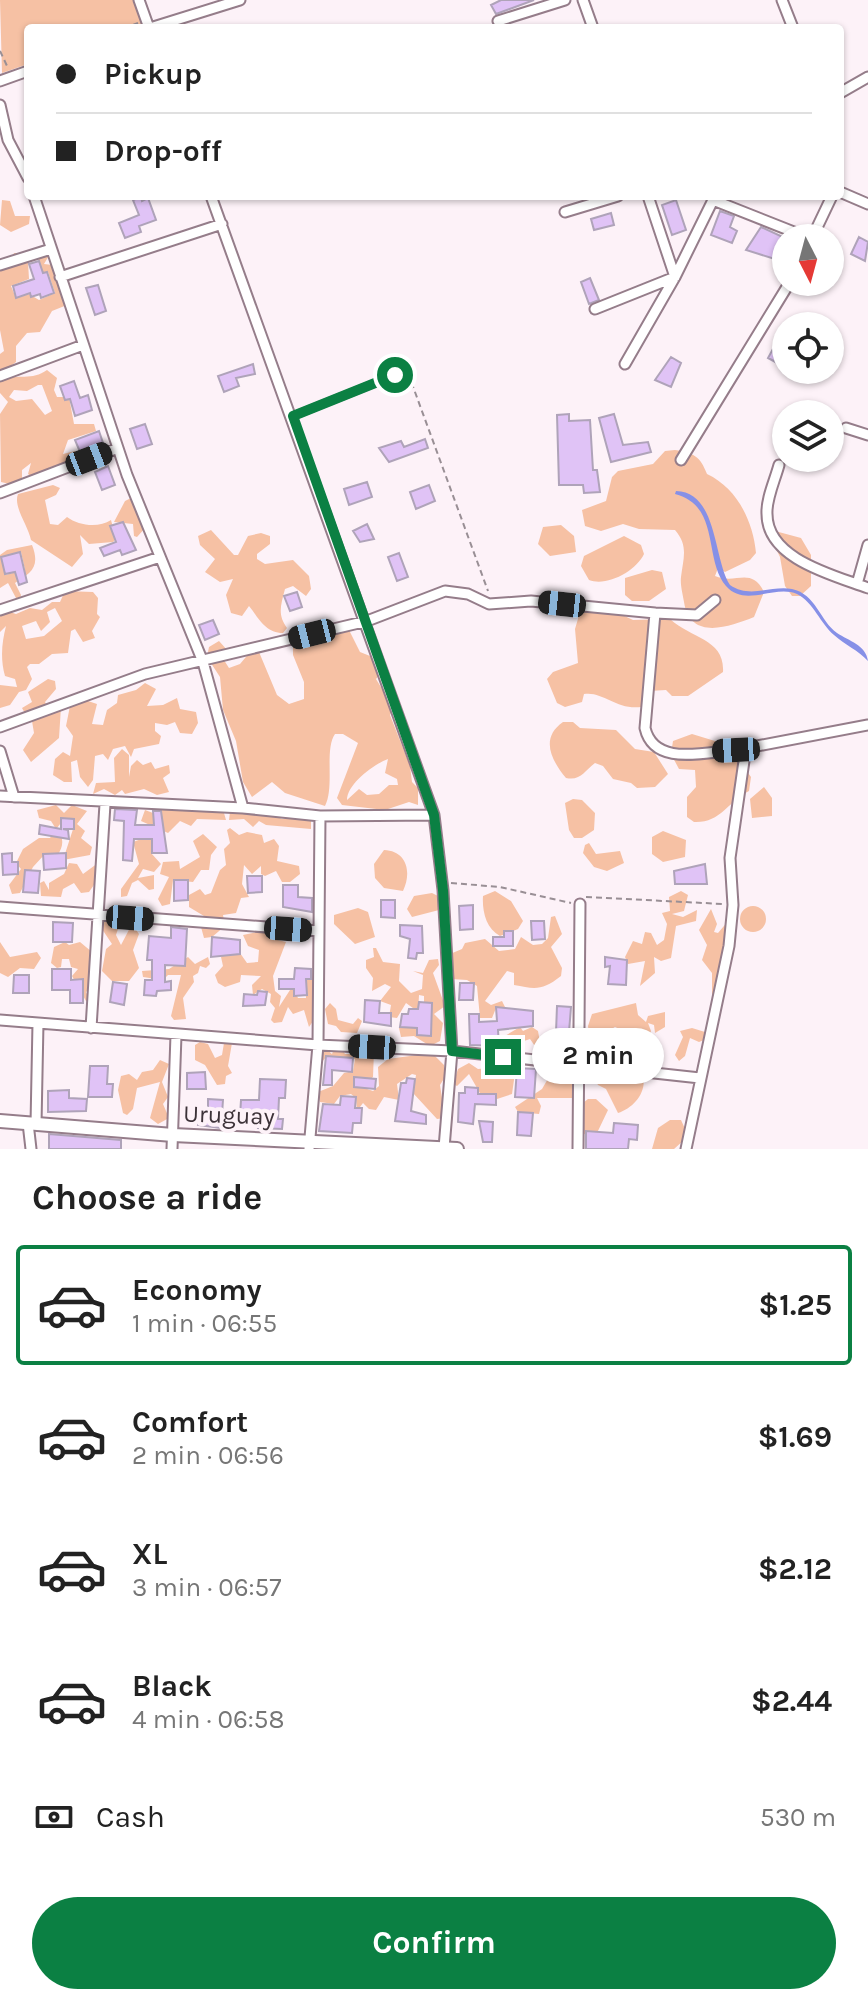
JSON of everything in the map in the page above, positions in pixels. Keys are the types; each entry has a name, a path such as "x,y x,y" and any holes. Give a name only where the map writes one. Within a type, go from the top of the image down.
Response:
{"main road":[{"name":"Uruguay","path":"0,1121 310,1145 457,1149"}],"street":[{"path":"139,0 148,24"},
{"path":"163,24 240,0"},
{"path":"498,21 565,0"},
{"path":"583,0 592,24"},
{"path":"782,0 791,24"},
{"path":"0,81 24,72"},
{"path":"844,91 868,77"},
{"path":"0,105 8,140 24,170"},
{"path":"844,194 868,204"},
{"path":"35,200 118,448 203,662 243,808"},
{"path":"213,200 367,621 434,815 442,882 452,1051 444,1148"},
{"path":"565,212 605,200"},
{"path":"649,200 675,277"},
{"path":"625,364 675,277 713,200"},
{"path":"719,200 777,224"},
{"path":"818,224 830,200"},
{"path":"60,277 222,224"},
{"path":"0,265 51,249"},
{"path":"595,309 675,277"},
{"path":"681,460 781,296"},
{"path":"0,376 83,345"},
{"path":"846,428 868,435"},
{"path":"0,493 118,448"},
{"path":"777,472 766,511 768,527 779,548 868,588"},
{"path":"857,584 868,545"},
{"path":"0,610 160,557"},
{"path":"0,727 117,683 367,621 445,591 468,594 493,604 531,601 697,615 715,600"},
{"path":"655,613 645,728 648,741 656,750 666,754 736,750 868,725"},
{"path":"686,1149 729,946 733,905 730,858 744,761 736,750"},
{"path":"0,751 14,797"},
{"path":"0,796 105,804 243,808 320,816 434,815"},
{"path":"91,1028 105,804"},
{"path":"310,1145 318,1045 320,816"},
{"path":"578,1149 580,904"},
{"path":"0,907 319,931"},
{"path":"0,1020 318,1045 452,1051 700,1078"},
{"path":"31,1149 38,1023"},
{"path":"172,1149 176,1035"}],"lane":[{"path":"293,416 395,375"}],"path":[{"path":"0,51 6,68 17,65"},
{"path":"408,373 463,531 493,604"},
{"path":"442,882 500,887 580,904"},
{"path":"592,895 733,905"}],"shaded area":[{"path":"0,0 134,0 142,24 24,24 24,65 2,73"},
{"path":"2,200 10,201 15,216 30,216 29,224 11,232 0,225"},
{"path":"14,253 50,254 44,264 53,265 67,305 52,311 40,332 27,333 16,346 16,362 0,374 0,354 4,351 0,330 0,269 9,267","holes":["38,258 43,273 48,272 55,293 39,300 29,294 16,298 11,286 29,279 28,262"]},
{"path":"47,370 57,378 54,390 57,397 69,397 74,424 94,424 96,431 68,440 63,454 75,451 79,456 71,458 67,465 50,467 32,477 28,474 31,463 22,470 22,482 14,485 1,482 0,414 8,402 0,393 0,379","holes":["42,385 52,411 45,415 32,399 16,401 9,397 14,390 27,391"]},
{"path":"675,450 699,459 707,474 727,488 742,507 756,553 750,560 725,572 718,568 715,576 748,578 759,584 764,592 754,617 712,628 694,622 684,602 681,580 684,547 675,530 639,529 623,524 601,531 585,526 582,510 606,501 612,477 618,471 653,464 665,451"},
{"path":"53,485 60,488 56,495 45,500 50,524 58,525 67,517 89,525 111,520 116,539 113,542 89,544 80,535 83,554 72,567 31,540 18,505 18,494"},
{"path":"131,498 146,527 137,537 134,536 133,524 114,522 125,501"},
{"path":"561,525 574,536 576,552 550,556 538,544 543,527"},
{"path":"211,530 234,555 238,555 248,536 261,533 270,536 270,544 257,554 257,559 265,564 293,560 309,576 311,589 306,596 293,586 285,589 281,614 287,628 283,633 267,627 249,606 242,616 231,613 226,595 233,579 220,582 205,572 215,559 200,545 198,536"},
{"path":"775,531 801,538 811,555 811,586 800,596 792,596 785,586 780,557 770,537"},
{"path":"624,536 641,545 644,554 640,560 620,576 604,581 589,580 581,566 584,556"},
{"path":"32,545 35,564 15,583 20,599 16,598 8,583 0,588 0,555 7,550","holes":["21,552 25,570 5,575 1,557"]},
{"path":"652,570 662,572 666,589 649,601 632,601 625,595 625,578"},
{"path":"65,591 93,592 98,598 97,614 100,617 92,631 95,638 83,642 75,629 71,631 68,653 52,654 39,664 30,664 27,667 32,679 26,690 19,692 10,705 0,708 0,685 17,687 15,679 5,676 3,669 6,626 0,632 0,609 16,614 30,608 42,610 52,602 60,602","holes":["55,608 62,621 44,636 26,639 22,626 36,621 41,631 50,622 47,612"]},
{"path":"589,609 616,612 633,620 670,619 713,646 719,653 723,672 688,696 672,696 666,690 649,691 641,707 624,706 597,695 584,694 582,702 565,707 557,703 547,679 553,672 578,663 575,629 580,612"},
{"path":"338,627 349,630 360,652 375,658 382,672 376,679 393,707 390,715 410,766 412,782 418,788 418,805 409,802 385,810 342,805 337,798 358,743 343,734 335,734 332,741 325,806 285,793 272,782 252,797 243,782 236,741 223,710 220,677 207,657 209,647 219,641 228,651 222,657 229,668 240,664 251,651 259,652 277,695 289,704 304,699 304,682 293,655 293,645 317,633 327,639","holes":["388,759 385,773 397,779 398,785 389,785 379,794 367,795 359,789 347,800 356,781"]},
{"path":"48,679 55,681 56,689 45,702 47,706 61,707 59,738 31,762 23,750 34,733 32,721 38,716 26,715 22,708 32,702 28,692"},
{"path":"145,683 156,689 147,706 163,705 177,698 180,709 196,712 198,723 192,734 180,733 175,722 167,725 155,723 155,731 161,736 159,744 134,749 131,757 125,746 113,749 108,760 103,754 95,756 93,780 88,787 80,777 77,760 71,762 72,782 64,782 53,775 55,759 63,752 70,756 73,736 66,726 70,706 82,699 97,704 92,724 103,725 107,710 117,703 118,695 136,690"},
{"path":"563,722 573,722 580,728 616,730 635,749 654,752 668,774 655,787 637,788 631,783 613,779 603,766 595,763 579,777 566,778 550,749 552,735"},
{"path":"692,734 728,745 751,777 749,791 717,816 694,822 687,817 687,797 696,787 695,770 679,769 671,754 673,741"},
{"path":"122,749 129,755 129,777 131,766 137,760 143,765 151,762 155,769 169,765 170,773 163,778 169,792 157,795 144,789 125,794 122,790 115,795 104,789 93,794 96,783 115,782 114,758"},
{"path":"764,787 772,798 772,816 752,818 750,799"},
{"path":"174,799 209,812 224,813 226,820 197,819 191,826 180,821 168,833 141,821 145,810 153,813 154,821 161,820 160,812"},
{"path":"573,799 582,800 595,813 594,830 582,838 574,838 569,830 565,803"},
{"path":"56,805 64,813 72,805 87,811 77,824 85,831 81,838 92,847 90,855 63,860 75,823 73,819 64,819 57,828 62,842 57,856 44,855 33,867 20,893 12,894 9,885 21,869 16,863 23,849 39,838 50,838 56,829 51,821 39,818 37,810"},
{"path":"266,811 282,819 311,819 311,829 266,825 259,821 253,827 244,819 229,820 230,812"},
{"path":"230,828 239,835 247,832 262,835 264,843 274,839 279,846 277,861 299,866 300,874 290,882 282,882 276,871 265,876 261,874 261,866 252,874 244,865 242,884 249,897 241,898 236,913 223,915 225,926 212,937 204,938 201,927 204,916 189,907 189,895 200,889 205,895 211,893 220,870 226,865 224,849 230,843 227,830"},
{"path":"663,831 686,840 685,857 663,862 652,854 652,837"},
{"path":"203,834 217,847 211,855 209,870 201,870 193,882 173,880 170,904 162,906 158,899 169,877 160,874 163,862 179,861 180,869 200,857 193,841"},
{"path":"150,836 154,841 151,853 161,864 154,872 143,869 138,878 154,875 154,889 149,890 138,880 132,883 127,896 121,897 121,889 139,864 133,842"},
{"path":"589,843 596,854 620,851 624,863 607,871 594,867 583,853 585,845"},
{"path":"384,850 398,854 406,864 407,877 403,891 384,888 375,878 374,864"},
{"path":"69,863 77,864 83,874 98,863 96,882 89,892 81,893 74,883 63,889 61,897 41,896 40,883 44,881 49,890 49,883 64,874"},
{"path":"495,891 511,901 523,921 518,929 500,936 488,924 483,908 483,896"},
{"path":"681,891 688,895 684,911 672,914 683,917 697,910 696,921 676,926 671,958 661,961 654,957 655,973 640,986 645,961 628,964 625,957 633,941 642,944 645,932 651,933 657,945 664,940 667,924 662,913 670,911 669,897"},
{"path":"432,893 440,897 439,910 412,917 407,909 414,896"},
{"path":"753,906 762,910 766,919 762,928 753,932 744,928 740,919 744,910"},
{"path":"358,908 368,912 375,937 355,944 334,924 334,915"},
{"path":"711,909 717,924 714,932 718,933 729,920 725,954 717,977 722,984 719,992 712,995 712,973 702,960 707,945 699,930"},
{"path":"106,915 114,921 121,920 116,935 121,945 132,924 139,934 133,950 139,968 129,981 112,981 102,971 106,949 112,944 98,923"},
{"path":"555,916 562,934 551,947 562,968 561,976 538,988 514,985 514,973 507,971 485,1001 491,1005 502,1001 505,1007 496,1008 492,1018 480,1018 477,986 467,980 451,979 450,954 462,949 465,943 485,939 499,951 515,949 521,937 533,945 542,944 548,938 551,917"},
{"path":"267,930 274,939 286,942 273,976 275,991 281,996 279,1007 290,990 294,990 298,998 306,998 305,980 317,980 318,1014 309,1027 304,1010 293,1014 288,1007 282,1022 274,1023 271,1020 275,1008 270,1002 271,994 262,989 253,995 252,985 261,976 241,975 240,982 225,987 218,983 215,975 223,966 221,957 228,948 229,956 240,953 247,963 258,962 259,950 248,946 243,935"},
{"path":"0,942 10,957 37,952 41,958 34,969 20,968 8,977 0,973"},
{"path":"65,942 69,945 80,942 92,952 89,976 93,986 86,992 91,1002 86,1001 72,976 78,969 71,967 69,959 62,959 61,967 57,968 51,963 54,947"},
{"path":"373,948 376,948 383,962 400,964 399,981 411,993 422,989 423,975 413,971 423,973 429,960 438,959 439,965 433,973 445,1006 434,1014 443,1023 440,1041 430,1046 414,1036 401,1037 399,1028 417,1011 406,1003 397,1018 389,1017 391,1005 380,1001 391,987 385,984 372,991 373,978 366,968 366,960 374,957","holes":["419,995 424,996 424,1002 432,1003 430,1036 417,1035"]},
{"path":"188,957 195,964 208,957 210,964 206,968 200,966 183,998 186,1019 174,1020 171,1016 181,975 168,975 163,980 143,977 142,971 169,969"},
{"path":"330,1003 336,1009 338,1020 353,1024 358,1018 362,1021 357,1033 341,1032 336,1026 328,1024 325,1009"},
{"path":"636,1003 638,1015 646,1022 648,1016 665,1012 665,1027 655,1033 654,1025 648,1023 651,1031 647,1047 639,1049 638,1053 633,1047 623,1045 622,1030 615,1027 608,1031 598,1057 592,1058 588,1026 592,1014"},
{"path":"520,1027 523,1031 532,1027 538,1031 539,1052 530,1039 521,1042 517,1050 503,1047 503,1037"},
{"path":"692,1028 705,1032 704,1040 699,1042 690,1038 685,1056 679,1061 675,1055 683,1037 680,1031"},
{"path":"200,1042 208,1044 215,1058 222,1055 224,1043 232,1043 228,1066 232,1073 226,1076 225,1084 217,1085 205,1065 195,1060 195,1045"},
{"path":"341,1048 345,1054 351,1054 354,1049 374,1051 373,1077 361,1087 373,1091 379,1086 378,1067 388,1059 432,1053 444,1065 445,1077 440,1085 445,1118 437,1119 413,1093 416,1075 412,1074 397,1084 399,1100 384,1097 376,1110 369,1109 363,1103 357,1111 356,1098 351,1094 340,1096 334,1104 320,1102 318,1092 333,1086 344,1073 353,1071 355,1059 327,1056 321,1063 316,1051 326,1049 332,1054 334,1049"},
{"path":"624,1048 631,1051 631,1067 643,1076 644,1082 638,1099 618,1113 606,1089 598,1085 595,1072 604,1064 613,1062"},
{"path":"160,1060 169,1064 162,1082 168,1097 163,1104 169,1118 158,1124 150,1118 160,1082 137,1088 133,1109 127,1115 123,1113 118,1090 121,1076 129,1074 137,1080 142,1072 153,1070"},
{"path":"469,1063 478,1069 490,1068 496,1073 515,1073 512,1094 497,1099 481,1095 469,1074 457,1086 453,1084 458,1069"},
{"path":"553,1070 557,1070 559,1078 569,1076 579,1087 573,1098 537,1098 541,1106 539,1114 518,1112 515,1107 542,1089"},
{"path":"596,1099 608,1110 597,1133 586,1135 580,1131 583,1103"},
{"path":"670,1120 681,1120 686,1131 684,1140 674,1149 652,1149 658,1128"}],"water":[{"path":"676,491 690,494 700,502 707,514 730,585 745,591 784,588 800,592 807,596 831,628 860,647 868,661 834,635 797,594 742,595 726,586 719,575 705,521 699,510 689,500 675,494"}],"building":[{"path":"501,0 534,0 496,14 491,5"},
{"path":"133,200 149,200 156,220 139,226 141,232 125,238 119,223 139,215"},
{"path":"676,200 686,230 672,235 662,205"},
{"path":"720,211 734,216 730,227 737,231 732,243 711,235"},
{"path":"611,213 614,225 594,230 591,219"},
{"path":"761,227 772,232 772,258 746,250"},
{"path":"859,237 868,242 865,261 851,254"},
{"path":"39,261 43,273 47,272 54,293 41,298 40,294 31,297 30,293 16,298 13,286 34,279 29,264"},
{"path":"590,278 599,300 589,304 581,282"},
{"path":"98,285 106,311 95,315 86,288"},
{"path":"671,357 681,363 671,387 655,380"},
{"path":"253,364 255,374 236,378 239,386 224,392 218,376"},
{"path":"74,381 80,398 88,395 92,410 75,416 70,399 65,400 60,386"},
{"path":"569,414 569,421 590,420 593,470 597,470 600,492 584,493 583,485 559,485 557,415"},
{"path":"614,414 623,445 648,442 651,452 611,462 599,418"},
{"path":"145,424 152,444 137,449 130,429"},
{"path":"99,431 103,443 80,452 75,440"},
{"path":"425,439 428,448 389,462 379,448 401,441 404,447"},
{"path":"108,466 115,485 102,490 95,472"},
{"path":"367,482 372,497 349,505 344,489"},
{"path":"429,485 435,501 416,509 410,492"},
{"path":"123,522 136,550 122,555 120,550 104,556 100,548 116,542 110,526"},
{"path":"367,524 374,539 360,542 353,531"},
{"path":"20,552 27,582 19,585 15,572 5,574 1,557"},
{"path":"399,553 408,577 397,581 388,557"},
{"path":"297,592 302,607 290,611 284,596"},
{"path":"213,620 219,634 205,640 199,625"},
{"path":"115,809 137,810 135,825 154,825 153,811 161,811 167,853 152,853 152,839 134,839 132,861 123,860 124,821 114,820"},
{"path":"61,818 74,819 74,829 63,829 68,830 69,839 39,834 40,825 61,829"},
{"path":"12,853 12,862 18,862 18,874 3,875 2,854"},
{"path":"66,853 66,868 44,870 43,854"},
{"path":"705,864 707,884 675,884 674,871"},
{"path":"25,870 40,871 38,893 23,892"},
{"path":"247,876 262,876 262,892 248,893"},
{"path":"174,880 188,880 188,900 174,901"},
{"path":"283,885 298,885 298,897 312,898 312,912 283,907"},
{"path":"381,900 395,900 395,918 381,917"},
{"path":"473,905 473,929 460,930 459,906"},
{"path":"531,921 544,921 545,939 532,940"},
{"path":"53,922 73,923 72,942 53,942"},
{"path":"400,925 422,926 423,953 417,953 416,959 408,958 410,939 400,936"},
{"path":"171,927 187,929 185,966 165,965 165,982 171,981 171,990 157,991 156,996 144,995 145,980 152,980 152,960 147,960 149,936 171,938"},
{"path":"504,931 513,931 513,946 493,946 493,937 504,937"},
{"path":"212,937 240,940 240,954 211,957"},
{"path":"605,957 627,960 626,985 608,984 610,966 605,967"},
{"path":"295,968 311,969 311,979 306,979 307,995 294,996 294,989 279,989 279,979 294,979"},
{"path":"52,969 71,969 71,980 83,979 83,1003 70,1003 70,990 52,990"},
{"path":"14,975 29,975 29,993 13,993"},
{"path":"113,982 127,984 124,1005 110,1002"},
{"path":"460,983 474,983 473,1000 459,1000"},
{"path":"258,991 267,992 265,1005 243,1006 244,994 257,995"},
{"path":"365,1000 380,1001 379,1013 391,1013 391,1026 364,1022"},
{"path":"419,1002 432,1003 431,1036 417,1035 417,1028 400,1027 402,1014 408,1014 409,1009 418,1009"},
{"path":"557,1006 571,1007 569,1032 556,1032"},
{"path":"496,1007 533,1011 533,1026 498,1030 499,1046 470,1045 469,1014 479,1014 479,1022 497,1021"},
{"path":"642,1043 655,1044 655,1061 642,1061"},
{"path":"326,1056 353,1058 352,1072 332,1070 332,1085 323,1085"},
{"path":"90,1066 108,1066 107,1084 113,1084 112,1097 88,1097"},
{"path":"517,1068 536,1069 534,1098 515,1097"},
{"path":"205,1072 206,1089 187,1089 187,1073"},
{"path":"354,1077 376,1079 375,1089 354,1087"},
{"path":"407,1078 415,1079 411,1111 426,1115 426,1124 395,1121 401,1083 406,1083"},
{"path":"260,1079 286,1080 285,1098 279,1098 278,1119 283,1119 282,1129 258,1128 259,1117 240,1116 241,1100 259,1100"},
{"path":"465,1087 478,1088 478,1094 496,1094 496,1105 475,1104 473,1124 458,1122 459,1093 465,1093"},
{"path":"69,1090 69,1098 87,1099 86,1111 48,1112 48,1091"},
{"path":"341,1096 356,1097 355,1108 362,1108 361,1123 353,1123 352,1133 319,1131 323,1104 340,1105"},
{"path":"208,1099 223,1100 221,1128 198,1125 200,1111 208,1112"},
{"path":"518,1112 533,1113 531,1136 517,1135"},
{"path":"479,1121 493,1122 492,1142 483,1142"},
{"path":"614,1123 638,1125 637,1140 629,1139 628,1149 586,1149 586,1131 613,1133"},
{"path":"49,1134 121,1140 121,1149 49,1149"}],"route":[{"path":"395,375 293,416 434,815 443,890 452,1051 503,1057"}]}
